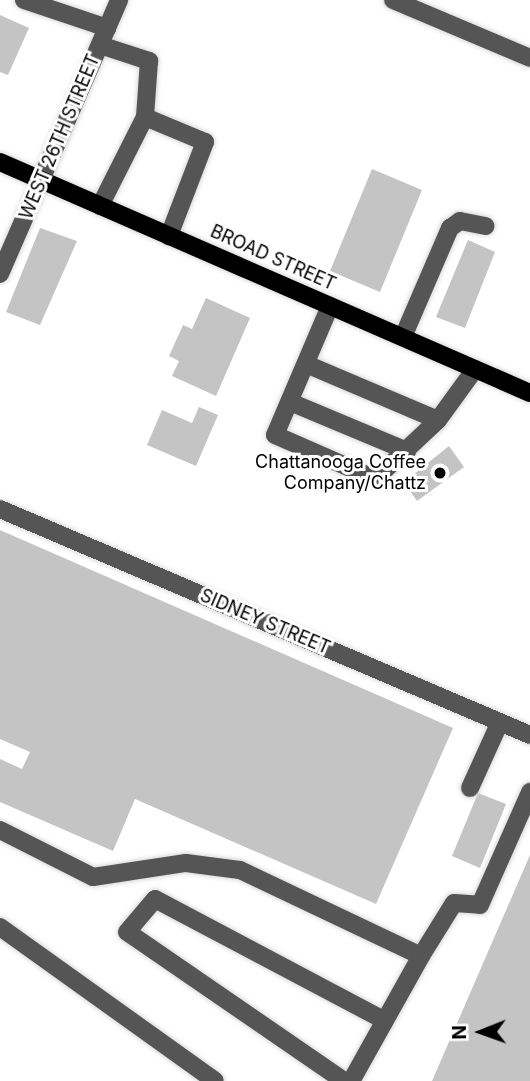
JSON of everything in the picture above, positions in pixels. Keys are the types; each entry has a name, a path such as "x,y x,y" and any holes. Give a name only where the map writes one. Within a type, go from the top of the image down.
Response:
{"main road":[{"name":"BROAD STREET","path":"0,162 530,393"}],"street":[{"path":"24,0 104,36 149,61 145,117 100,206"},
{"name":"WEST 26TH STREET","path":"0,274 119,0"},
{"path":"393,0 530,58"},
{"path":"145,117 205,142 169,236"},
{"path":"403,337 450,228 460,221 486,226"},
{"path":"330,306 275,435 375,479 438,420 475,369"},
{"path":"306,364 438,420"},
{"path":"290,402 407,451"},
{"name":"SIDNEY STREET","path":"0,509 530,735"},
{"path":"470,788 500,722"},
{"path":"351,1081 454,903 480,905 530,792"},
{"path":"0,830 93,877 186,863 240,870 421,956"},
{"path":"344,1081 127,932 155,899 385,1021"},
{"path":"0,927 215,1081"}],"building":[{"path":"0,15 29,28 8,75 0,72"},
{"path":"372,169 422,190 380,292 330,271"},
{"path":"40,228 77,241 40,325 6,312"},
{"path":"468,240 495,252 465,328 436,317"},
{"path":"206,298 250,318 216,396 172,376 179,361 169,356 183,325 192,329"},
{"path":"199,407 218,415 196,466 147,445 162,410 192,423"},
{"path":"449,446 464,467 417,501 404,482"},
{"path":"0,530 453,728 376,904 135,799 113,851 0,802 0,759 22,769 30,752 0,739"},
{"path":"478,793 506,804 480,868 452,856"},
{"path":"530,855 530,1081 432,1081"}],"place":[{"name":"Chattanooga Coffee Company/Chattz","path":"440,473"}]}
